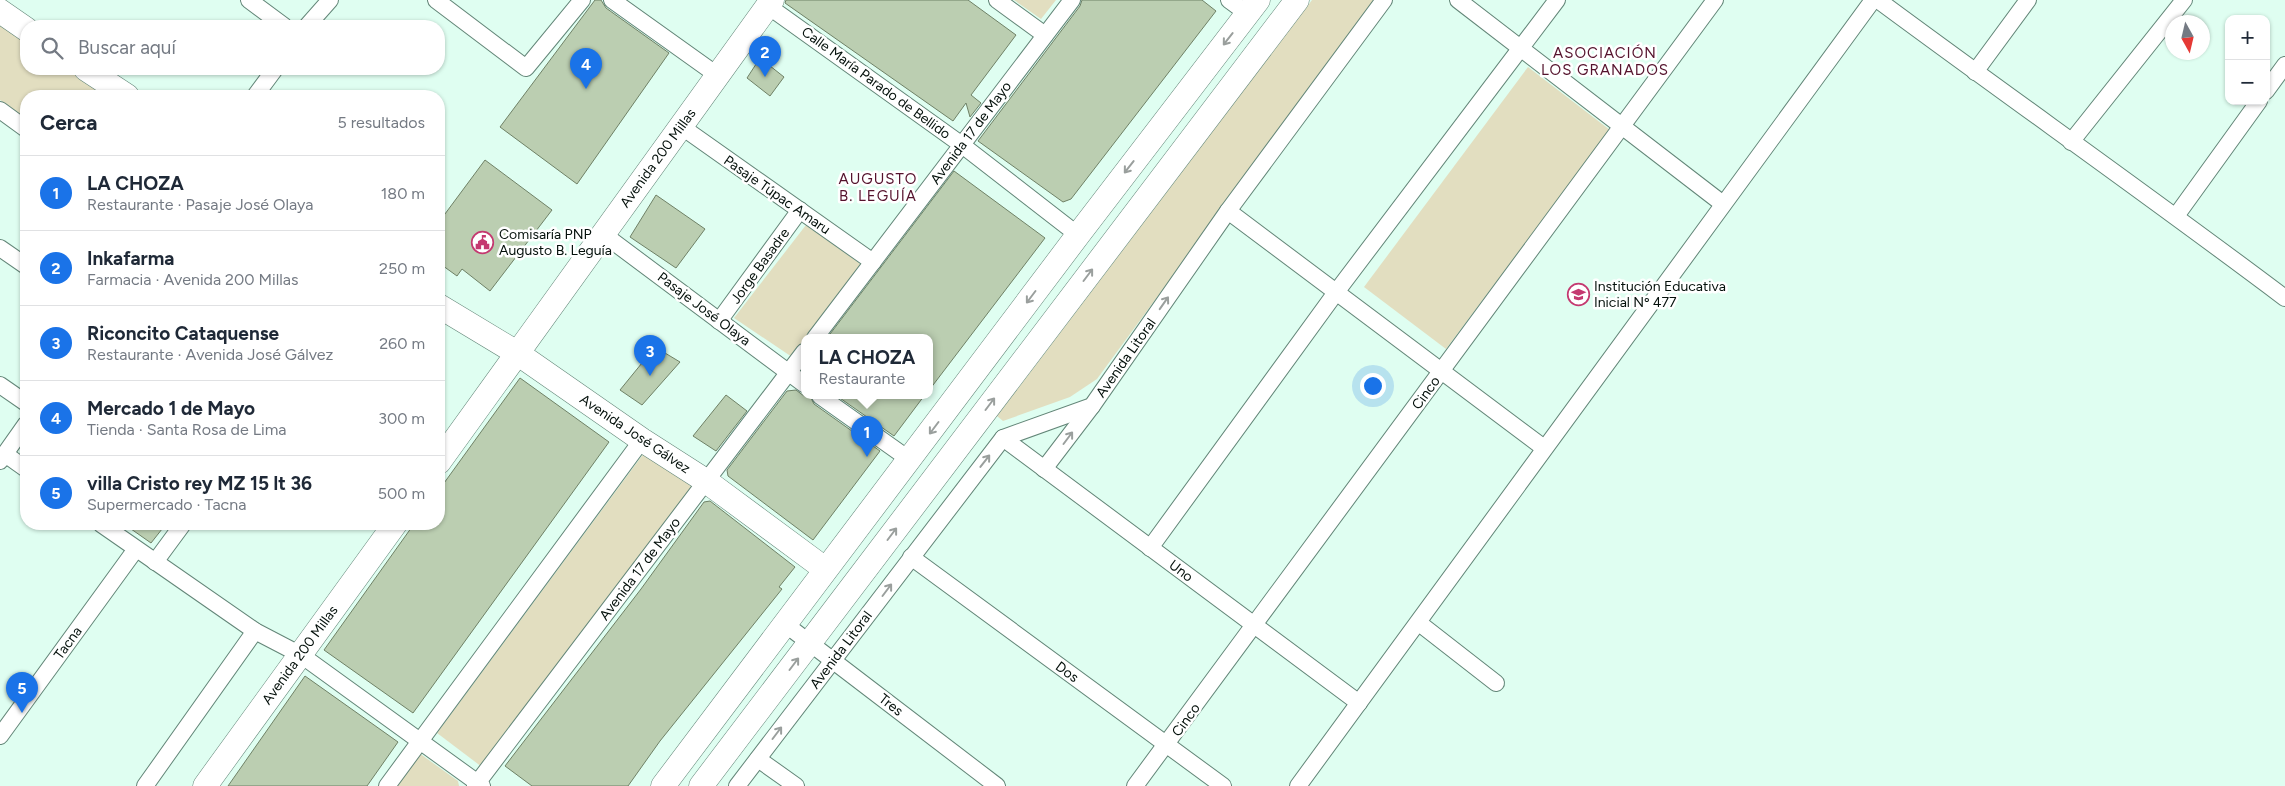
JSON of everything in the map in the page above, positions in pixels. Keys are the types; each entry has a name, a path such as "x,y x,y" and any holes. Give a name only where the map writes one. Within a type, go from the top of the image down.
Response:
{"main road":[{"name":"Avenida Litoral","path":"701,786 1297,0"},
{"name":"Avenida 200 Millas","path":"445,454 770,3"},
{"path":"663,786 1078,235 1245,5"},
{"path":"0,11 20,25"},
{"path":"95,75 118,90"},
{"name":"Avenida José Gálvez","path":"445,310 517,353 642,440 706,481 825,569"},
{"name":"Avenida 200 Millas","path":"205,786 391,530"}],"street":[{"path":"248,0 276,20"},
{"path":"312,20 330,0"},
{"path":"436,0 526,68 582,0"},
{"path":"612,0 717,74"},
{"path":"997,0 1045,35"},
{"name":"Avenida 17 de Mayo","path":"818,334 1072,0"},
{"name":"Avenida Litoral","path":"737,786 1003,438 1092,406 1228,211 1384,0"},
{"path":"1458,0 1723,204"},
{"path":"1150,548 1337,291 1557,0"},
{"name":"Cinco","path":"1135,786 1255,626 1715,0"},
{"path":"1298,786 1874,0"},
{"path":"1878,0 2071,142 2282,292"},
{"path":"1975,72 2028,0"},
{"path":"2071,142 2184,0"},
{"name":"Calle María Parado de Bellido","path":"770,3 962,145 1078,235"},
{"path":"2270,86 2285,65"},
{"path":"259,90 271,75"},
{"path":"2176,216 2256,105"},
{"path":"0,110 20,125"},
{"name":"Pasaje Túpac Amaru","path":"682,127 873,262"},
{"name":"Jorge Basadre","path":"719,321 800,210"},
{"path":"1228,211 1544,448"},
{"name":"Pasaje José Olaya","path":"603,234 801,382"},
{"path":"0,248 20,262"},
{"name":"Avenida 17 de Mayo","path":"479,785 801,356"},
{"path":"0,385 20,399"},
{"path":"824,399 910,460"},
{"path":"1044,470 1092,406"},
{"path":"20,433 3,457 20,466"},
{"name":"Uno","path":"1003,438 1359,703"},
{"path":"387,786 642,440"},
{"path":"109,530 256,631 301,655 479,785"},
{"path":"155,562 179,530"},
{"name":"Tacna","path":"0,736 136,549"},
{"name":"Dos","path":"912,558 1223,786"},
{"path":"1419,623 1496,683"},
{"name":"Tres","path":"785,624 997,786"},
{"path":"145,786 256,631"},
{"path":"758,759 796,786"}],"shaded area":[{"path":"1014,0 1056,0 1041,19"},
{"path":"1312,0 1375,0 1097,379 1070,397 1003,421 997,416"},
{"path":"0,23 20,37 20,75 75,75 97,90 20,90 20,115 0,100"},
{"path":"1528,67 1610,130 1446,349 1364,287"},
{"path":"806,225 862,265 810,334 801,334 801,345 792,357 734,318"},
{"path":"644,453 694,487 482,767 437,733"},
{"path":"419,753 458,781 459,786 396,786"}],"building":[{"path":"595,0 601,0 606,8 669,53 577,184 500,127"},
{"path":"786,0 968,0 1016,35 971,95 981,103 970,117 966,103 953,121 785,3"},
{"path":"1082,0 1202,0 1216,11 1071,199 1063,202 978,141 1080,6"},
{"path":"760,58 784,77 770,96 747,78"},
{"name":"Comisaría PNP Augusto B. Leguía","path":"485,160 552,210 490,291 462,269 457,276 445,267 445,214"},
{"path":"954,171 1045,238 933,385 933,334 830,334"},
{"path":"656,195 705,229 676,268 630,237"},
{"path":"655,347 680,362 642,405 620,390"},
{"path":"520,378 609,442 413,713 324,650 410,530 445,530 445,482"},
{"path":"796,390 801,394 801,399 812,399 814,404 880,451 813,540 728,476 727,470 787,391"},
{"path":"726,395 747,411 716,451 693,436"},
{"path":"841,399 922,399 894,436"},
{"path":"710,501 795,567 779,587 782,589 660,741 628,786 532,786 505,766 641,589 704,502"},
{"path":"133,530 161,530 151,543"},
{"path":"305,676 398,742 367,786 228,786"}],"place":[{"name":"Inkafarma","path":"765,77"},
{"name":"Mercado 1 de Mayo","path":"586,89"},
{"name":"Comisaría PNP Augusto B. Leguía","path":"483,242"},
{"name":"Institución Educativa Inicial Nº 477","path":"1578,294"},
{"name":"Riconcito Cataquense","path":"650,376"},
{"name":"LA CHOZA","path":"867,457"},
{"name":"villa Cristo rey MZ 15 lt 36","path":"22,713"}],"district":[{"name":"ASOCIACIÓN LOS GRANADOS","path":"1605,62"},
{"name":"AUGUSTO B. LEGUÍA","path":"878,188"}]}
